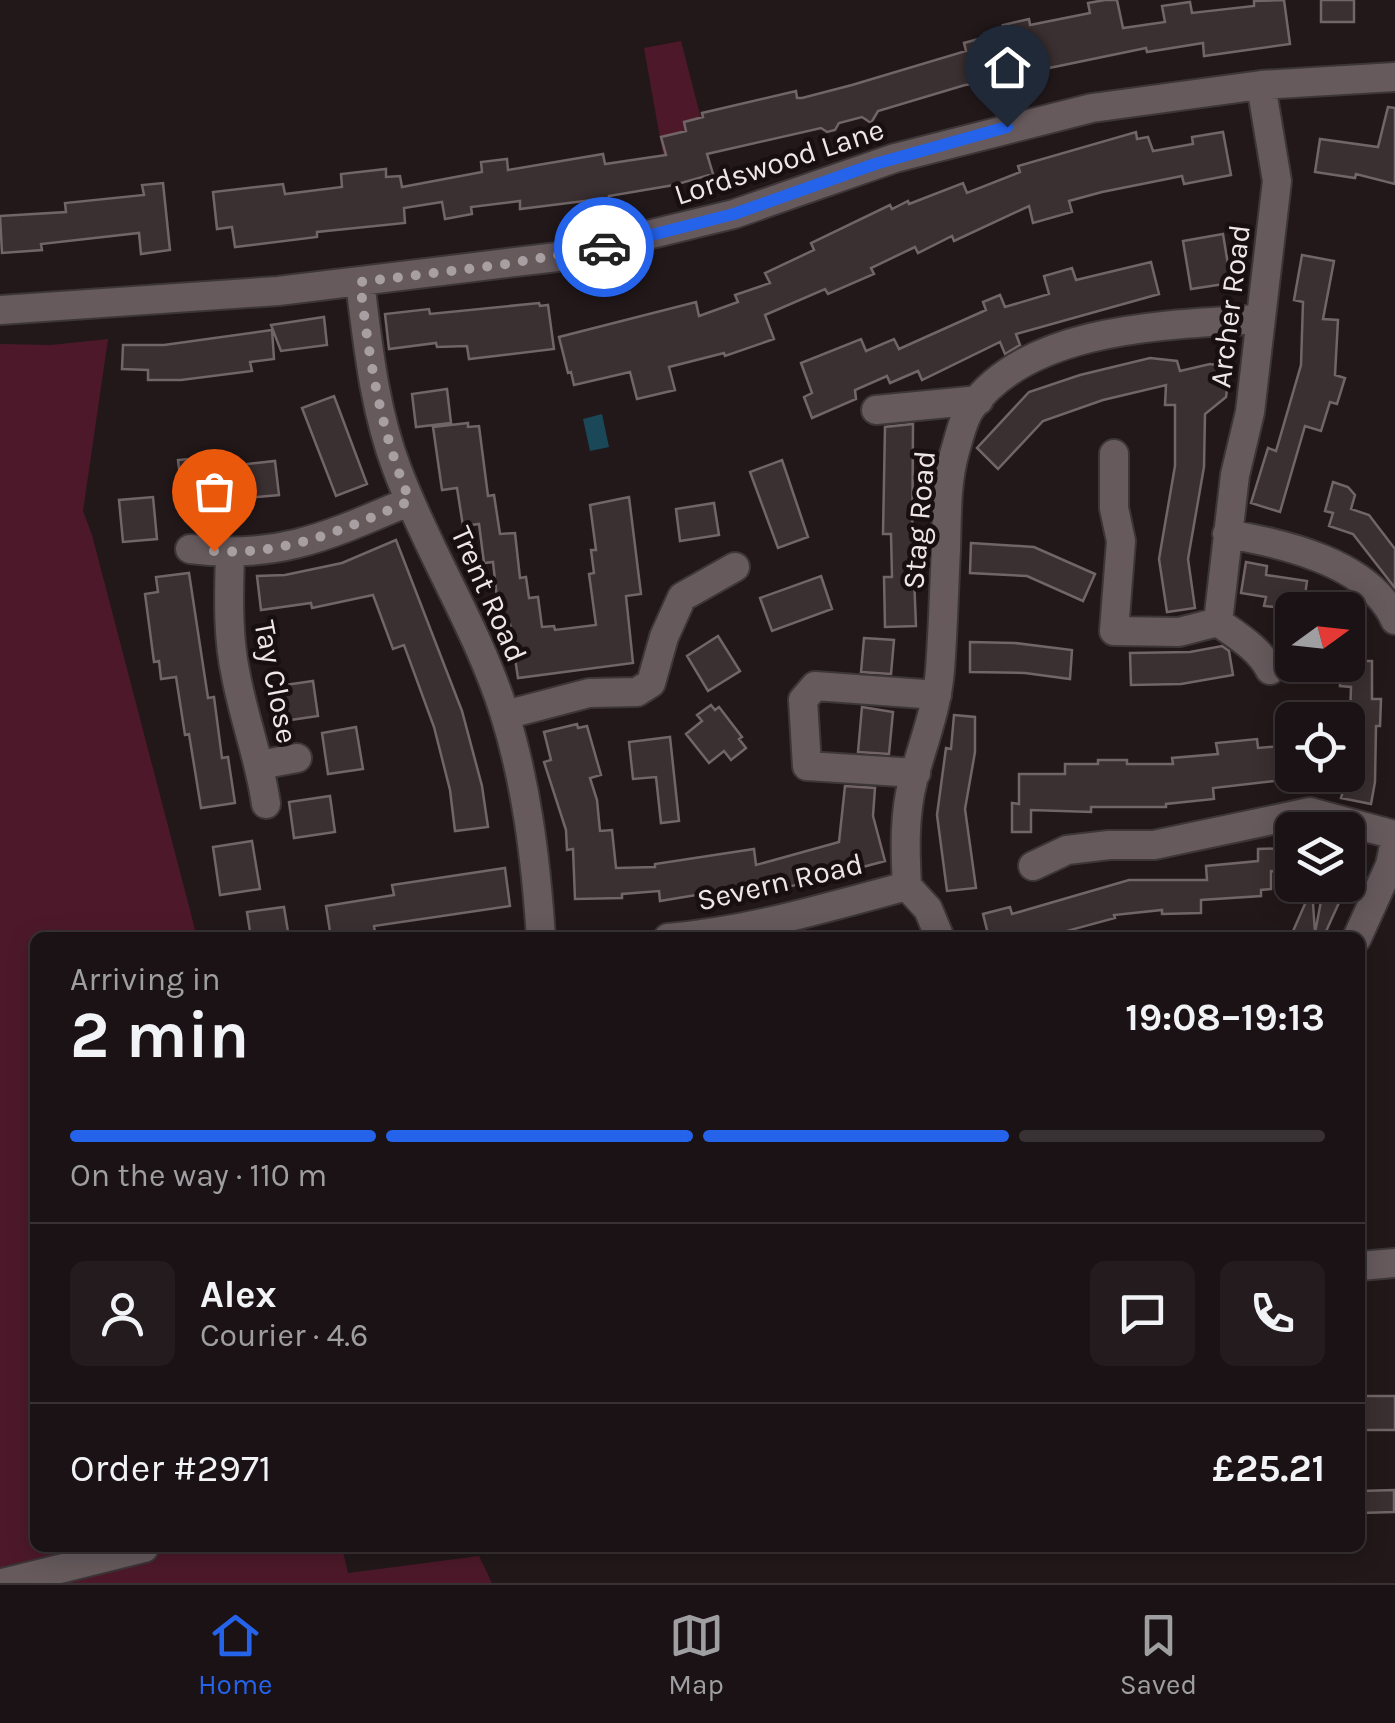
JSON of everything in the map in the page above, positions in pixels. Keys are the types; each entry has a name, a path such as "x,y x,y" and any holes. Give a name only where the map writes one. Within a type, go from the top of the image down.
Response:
{"street":[{"name":"Lordswood Lane","path":"0,310 202,298 360,282 582,252 734,214 875,164 1007,127 1128,101 1261,85 1395,77"},
{"name":"Archer Road","path":"1218,622 1235,476 1250,412 1277,181 1261,85"},
{"name":"Trent Road","path":"360,282 375,392 390,450 410,501 475,633 505,715 530,826 540,932"},
{"name":"Stag Road","path":"907,886 904,837 937,695 947,502 954,453 970,410 1034,357 1092,337 1155,326 1259,319"},
{"path":"876,410 979,400"},
{"path":"1114,454 1114,508 1120,541 1114,631 1179,632 1218,622 1247,643 1270,670"},
{"path":"190,549 265,551 303,544 410,501"},
{"path":"1227,534 1281,543 1326,559 1365,584 1394,614"},
{"name":"Tay Close","path":"230,552 230,626 235,673 260,765 266,804"},
{"path":"505,715 589,693 637,692 651,682 664,637 682,597 735,567"},
{"path":"916,774 807,766 803,700 815,686 937,695"},
{"name":"Tay Close","path":"260,765 297,758"},
{"path":"1032,866 1067,850 1154,845 1310,812 1395,838 1390,866 1360,932"},
{"path":"907,886 928,909 938,932"},
{"name":"Severn Road","path":"729,932 907,886"},
{"path":"1365,1266 1395,1263"},
{"path":"4,1583 128,1552"}],"shaded area":[{"path":"681,41 711,157 695,119 684,122 686,131 662,138 669,165 665,166 644,48"},
{"path":"108,339 83,511 196,932 30,932 30,1552 343,1552 348,1573 479,1556 492,1583 0,1583 0,344 51,345"}],"water":[{"path":"602,414 609,447 590,451 583,419"}],"building":[{"path":"1117,0 1123,28 1165,22 1162,6 1190,2 1192,13 1254,6 1254,1 1284,0 1290,44 1204,56 1203,43 1147,52 1146,48 1025,73 977,89 976,84 965,85 878,111 871,123 862,117 839,123 835,130 827,132 821,128 707,154 713,174 609,198 520,209 520,201 471,207 472,214 445,219 442,202 404,208 405,223 317,232 317,237 235,247 232,227 217,229 213,192 283,184 285,194 342,187 341,174 386,169 386,177 400,176 402,187 482,172 481,162 507,159 508,170 603,154 605,164 666,155 661,137 686,131 684,122 703,117 702,113 796,91 797,98 802,98 852,85 966,51 964,43 986,37 985,33 1003,25 1029,19 1030,25 1090,13 1088,3"},
{"path":"1321,0 1354,0 1354,22 1321,22"},
{"path":"1388,107 1395,108 1395,184 1356,174 1355,178 1315,172 1320,139 1378,147"},
{"path":"1136,132 1137,139 1148,137 1153,151 1193,144 1192,137 1223,132 1231,175 1184,184 1182,176 1102,192 1069,201 1072,212 1033,223 1029,206 954,241 952,236 918,253 915,247 871,268 874,274 828,294 825,289 765,315 774,339 725,356 724,353 669,367 675,390 637,399 630,372 574,385 571,372 568,373 559,337 696,302 699,316 738,302 735,295 770,283 765,273 814,250 811,243 890,205 892,209 908,201 909,204 963,183 967,193 1020,172 1018,166"},
{"path":"163,183 170,250 141,254 139,233 41,244 42,250 2,253 0,216 66,212 65,203 144,195 142,185"},
{"path":"1223,234 1231,283 1191,289 1183,241"},
{"path":"1302,255 1334,261 1323,319 1338,320 1335,375 1345,378 1337,404 1330,402 1321,431 1305,426 1280,512 1251,503 1268,448 1276,451 1301,365 1303,302 1294,300"},
{"path":"1151,262 1159,294 1016,334 1020,345 1005,354 1000,342 922,380 918,371 890,383 887,376 855,390 856,399 812,418 804,397 812,393 801,363 861,339 866,351 894,339 899,349 986,310 983,302 1000,295 1005,307 1049,294 1044,276 1072,268 1076,280"},
{"path":"548,305 554,349 469,359 467,346 437,347 436,343 389,349 385,314 429,309 430,314"},
{"path":"324,317 327,345 281,351 271,325"},
{"path":"272,330 274,359 250,362 252,371 148,380 148,370 122,369 123,345 164,345"},
{"path":"1150,358 1177,361 1180,371 1210,364 1230,367 1226,397 1205,414 1204,467 1188,559 1195,608 1167,612 1159,559 1175,466 1175,405 1165,405 1166,385 1103,400 1043,421 998,469 977,448 1029,392"},
{"path":"447,389 451,423 416,427 412,394"},
{"path":"334,396 367,484 336,496 302,408"},
{"path":"468,423 468,427 479,426 488,496 494,495 500,534 515,533 520,578 526,577 529,598 538,597 542,627 554,626 555,630 596,625 589,574 594,573 591,550 596,550 590,505 629,497 641,594 626,596 633,663 518,678 510,624 500,625 493,562 484,563 479,524 463,526 457,488 442,490 433,427"},
{"path":"913,424 912,577 916,626 885,627 884,577 892,577 891,534 883,534 885,427"},
{"path":"220,456 221,467 275,461 279,495 246,498 245,489 182,495 178,460"},
{"path":"782,460 808,537 778,548 750,472"},
{"path":"1333,482 1348,487 1355,495 1351,509 1369,515 1395,549 1395,588 1353,534 1329,526 1333,513 1325,511"},
{"path":"153,497 157,539 123,542 119,500"},
{"path":"714,503 719,535 680,541 676,509"},
{"path":"396,540 462,711 482,786 488,827 455,831 450,790 434,727 404,645 393,649 373,595 312,608 311,603 261,610 257,576 285,575 342,563"},
{"path":"971,543 1034,547 1095,574 1083,601 1027,576 970,573"},
{"path":"1246,562 1267,566 1266,575 1307,581 1305,592 1275,592 1275,607 1264,606 1266,597 1241,593"},
{"path":"189,573 208,698 214,697 222,758 228,757 235,803 201,808 176,677 161,679 159,661 154,662 145,594 158,592 156,577"},
{"path":"821,576 832,609 772,631 760,598"},
{"path":"718,636 740,671 708,691 687,656"},
{"path":"864,638 894,640 891,674 861,672"},
{"path":"970,642 1072,650 1070,679 970,672"},
{"path":"1222,646 1229,651 1233,675 1181,684 1131,685 1130,653 1190,652"},
{"path":"1365,661 1372,661 1372,699 1381,699 1371,804 1341,798 1343,792 1365,792 1365,702 1350,702 1351,687 1340,686 1340,682 1365,682"},
{"path":"313,681 318,716 277,722 271,687"},
{"path":"711,705 715,710 719,707 746,748 731,760 724,751 709,763 686,734 702,721 697,715"},
{"path":"862,707 893,712 889,754 858,752"},
{"path":"954,715 975,717 975,752 965,809 976,888 947,891 937,815"},
{"path":"577,724 578,728 587,726 601,775 590,778 600,831 612,830 616,868 655,867 754,849 756,865 839,842 845,786 875,788 873,816 885,861 788,887 786,880 660,901 659,891 622,894 622,898 575,899 573,849 567,850 566,830 544,762 551,760 544,732"},
{"path":"356,727 363,769 328,774 322,733"},
{"path":"670,737 679,821 661,823 656,777 633,779 629,742"},
{"path":"1257,739 1258,748 1275,746 1275,781 1213,788 1214,799 1166,807 1091,807 1091,812 1031,810 1031,832 1012,832 1012,803 1019,804 1019,774 1065,774 1065,764 1098,764 1098,760 1173,764 1172,758 1218,754 1216,743"},
{"path":"330,796 335,832 294,838 289,802"},
{"path":"252,841 260,889 220,895 213,847"},
{"path":"1275,848 1271,889 1261,890 1261,896 1201,900 1201,913 1162,914 1162,910 1114,915 1115,918 1063,932 988,932 983,914 1010,907 1012,914 1129,880 1207,880 1206,866 1258,861 1258,849"},
{"path":"505,868 510,906 374,926 375,932 330,932 326,906 394,895 392,885"},
{"path":"1306,902 1313,902 1315,932 1293,932"},
{"path":"1321,902 1339,902 1326,932 1315,932"},
{"path":"284,907 288,932 250,932 247,912"},
{"path":"1365,1396 1395,1396 1395,1430 1365,1430"},
{"path":"1394,1490 1394,1512 1365,1513 1365,1491"}],"way so far":[{"path":"214,551 265,551 303,544 410,501 390,450 375,392 360,282 500,265 604,247"}],"route":[{"path":"604,247 734,214 875,164 1007,127"}]}
